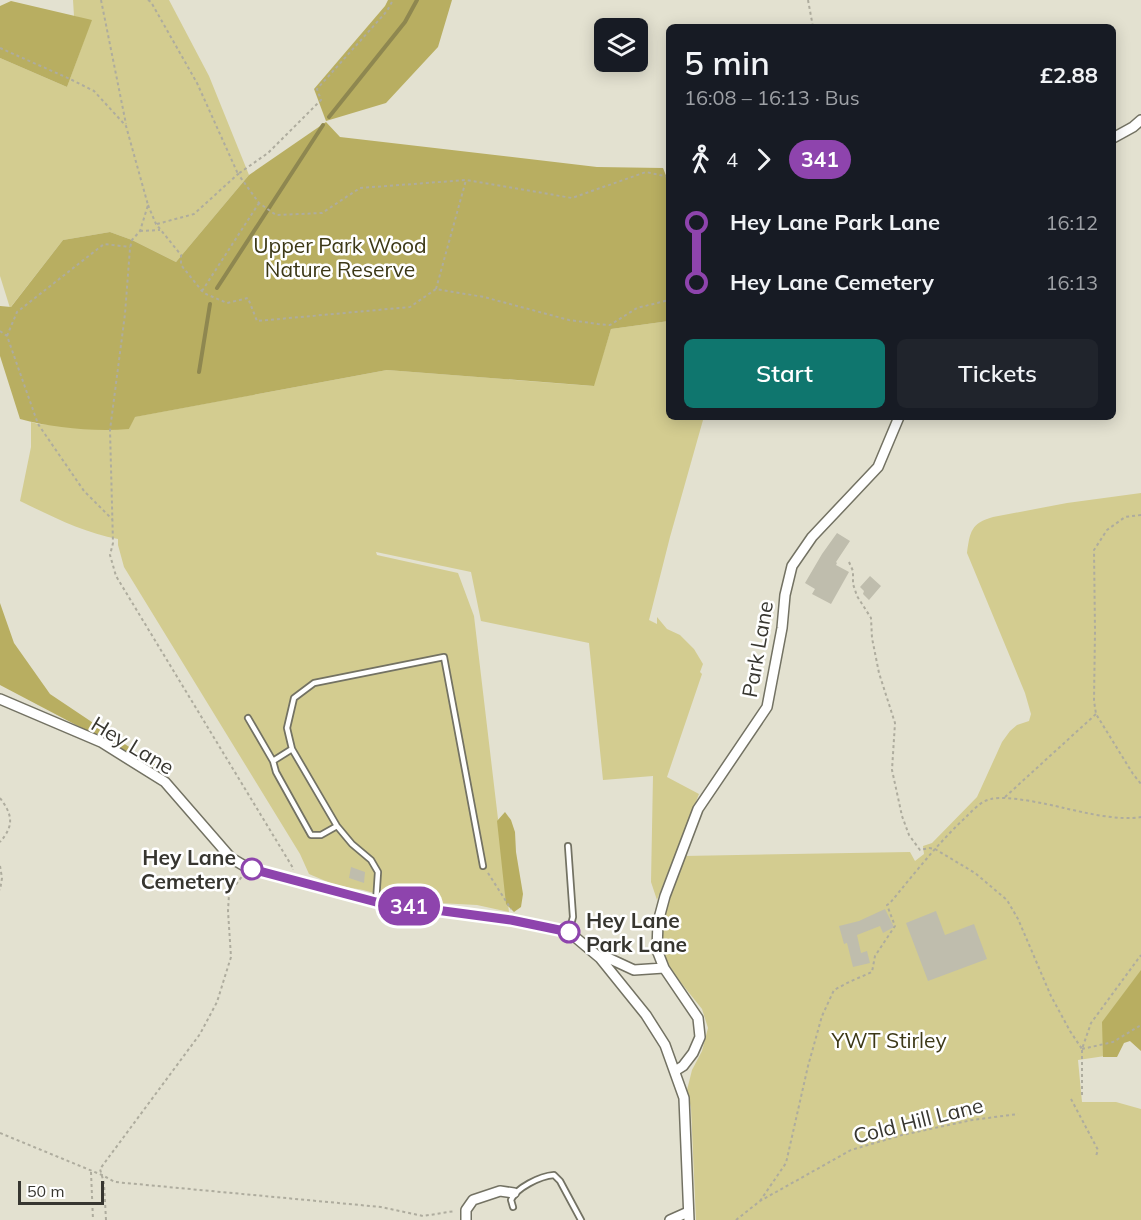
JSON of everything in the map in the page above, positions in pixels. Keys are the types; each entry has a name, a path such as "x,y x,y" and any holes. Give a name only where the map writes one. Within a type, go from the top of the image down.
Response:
{"street":[{"path":"1116,136 1141,120"},
{"name":"Park Lane","path":"675,1071 683,1066 693,1053 700,1037 698,1018 664,968 657,950 658,922 665,896 698,809 767,706 792,566 812,537 878,466 897,420"},
{"name":"Hey Lane","path":"0,699 101,742 165,782 231,858 248,868 376,902 511,920 569,932 600,958"},
{"path":"664,968 634,970 606,957 600,958 646,1015 665,1045 684,1098 689,1216 670,1220"},
{"path":"465,1219 466,1210 473,1200 500,1191 514,1193"}],"lane":[{"path":"376,902 378,872 371,860 352,844 337,826 292,749 287,728 294,698 314,683 444,657 483,866"},
{"path":"248,718 311,835 321,835 337,826"},
{"path":"273,761 292,749"},
{"path":"568,846 573,917 569,932"},
{"path":"513,1207 511,1200 514,1193 539,1179 554,1175 560,1181 581,1220"}],"path":[{"path":"101,0 126,126 148,205 156,224 181,255 181,265 202,291 227,303 248,298 257,321 410,307 436,289 466,180"},
{"path":"148,0 197,83 238,174 259,203 276,215 322,213 360,188 466,180 572,198 646,172 666,176"},
{"path":"156,224 194,214 238,174 268,153 321,100 317,89 387,11 393,0"},
{"path":"808,0 812,24"},
{"path":"0,48 94,91 126,126"},
{"path":"202,291 259,203"},
{"path":"148,205 140,231 132,240 130,248 125,314 110,430 113,543 110,555 116,576 293,868 291,880"},
{"path":"140,231 160,230"},
{"path":"7,336 17,312 104,244 130,248"},
{"path":"436,289 484,297 568,320 610,325 637,308 666,301"},
{"path":"0,331 7,336 38,424 84,490 112,519"},
{"path":"1141,515 1125,517 1107,530 1095,550 1094,700 1096,714 1141,784"},
{"path":"849,562 853,571 853,584 857,596 871,618 872,638 879,673 895,723 892,770 902,816 909,835 920,850 935,849 975,873 1007,900 1018,919 1051,996 1082,1049"},
{"path":"1004,798 1096,714"},
{"path":"0,798 10,815 8,833 0,842"},
{"path":"760,1201 786,1163 808,1066 822,1016 834,990 872,972 874,956 895,926 887,905 950,832 977,806 990,799 1004,798 1047,804 1107,816 1141,817"},
{"path":"0,866 2,878 0,890"},
{"path":"483,866 511,910 511,920"},
{"path":"106,1220 100,1169 200,1034 217,1002 231,957 229,894 248,868"},
{"path":"1082,1095 1082,1049 1091,1023 1141,955"},
{"path":"1082,1049 1113,1042 1141,1025"},
{"path":"1071,1099 1098,1150 1096,1156"},
{"name":"Cold Hill Lane","path":"736,1220 760,1201 851,1150 902,1135 972,1120 1018,1114"},
{"path":"0,1133 115,1182 381,1207 423,1216 454,1210 458,1217 465,1219"},
{"path":"91,1170 93,1220"}],"green space":[{"path":"73,0 169,0 209,76 249,175 176,262 132,240 110,232 63,240 10,308 0,276 0,58 67,87 91,21 74,16"},
{"path":"388,0 452,0 438,47 386,103 326,121 314,89"},
{"path":"11,1 92,20 67,87 0,58 0,6"},
{"name":"Upper Park Wood Nature Reserve","path":"326,122 340,137 597,167 663,168 666,176 666,321 611,329 594,386 387,370 135,417 129,429 74,428 20,419 0,356 0,306 11,307 63,240 110,232 132,240 176,262 249,175"},
{"path":"666,321 666,420 703,420 649,620 657,624 657,617 667,629 680,635 694,649 703,664 700,672 702,674 667,777 699,794 657,900 651,882 653,776 603,780 589,643 481,621 471,572 376,552 377,555 458,573 474,616 509,912 477,905 392,898 335,885 309,874 300,854 124,567 118,539 80,528 20,501 31,447 31,422 129,429 134,417 387,370 593,386 611,329"},
{"name":"YWT Stirley","path":"1141,493 1141,1050 1129,1040 1124,1039 1105,1056 1078,1060 1082,1102 1116,1102 1141,1109 1141,1220 696,1220 691,1108 687,1090 708,1028 702,1009 666,964 662,949 662,926 668,898 684,856 910,852 915,861 924,854 923,846 932,843 977,797 1002,742 1017,725 1029,721 1031,714 1025,693 967,553 973,529 980,522 993,517 1067,503"},
{"path":"0,603 14,643 50,694 171,775 0,685"},
{"path":"505,812 515,832 523,894 521,907 514,912 506,904 497,821"},
{"path":"1141,970 1141,1051 1130,1041 1124,1043 1117,1057 1103,1057 1102,1022"}],"building":[{"path":"837,533 850,541 836,565 849,572 831,604 812,594 815,589 805,583"},
{"path":"870,576 881,586 869,600 860,587"},
{"path":"351,867 365,872 364,883 349,878"},
{"path":"885,909 894,927 883,933 880,926 857,935 861,953 867,951 870,963 853,967 847,943 844,944 839,926 859,921"},
{"path":"936,911 945,935 974,924 987,959 928,981 906,923"}],"waterway":[{"path":"329,117 405,22 417,0"},
{"path":"217,288 323,125"},
{"path":"199,372 210,304"}],"bus line":[{"name":"341","path":"252,869 376,902 511,920 569,932"}],"place":[{"name":"Hey Lane Cemetery","path":"252,869"},
{"name":"Hey Lane Park Lane","path":"569,932"}]}
